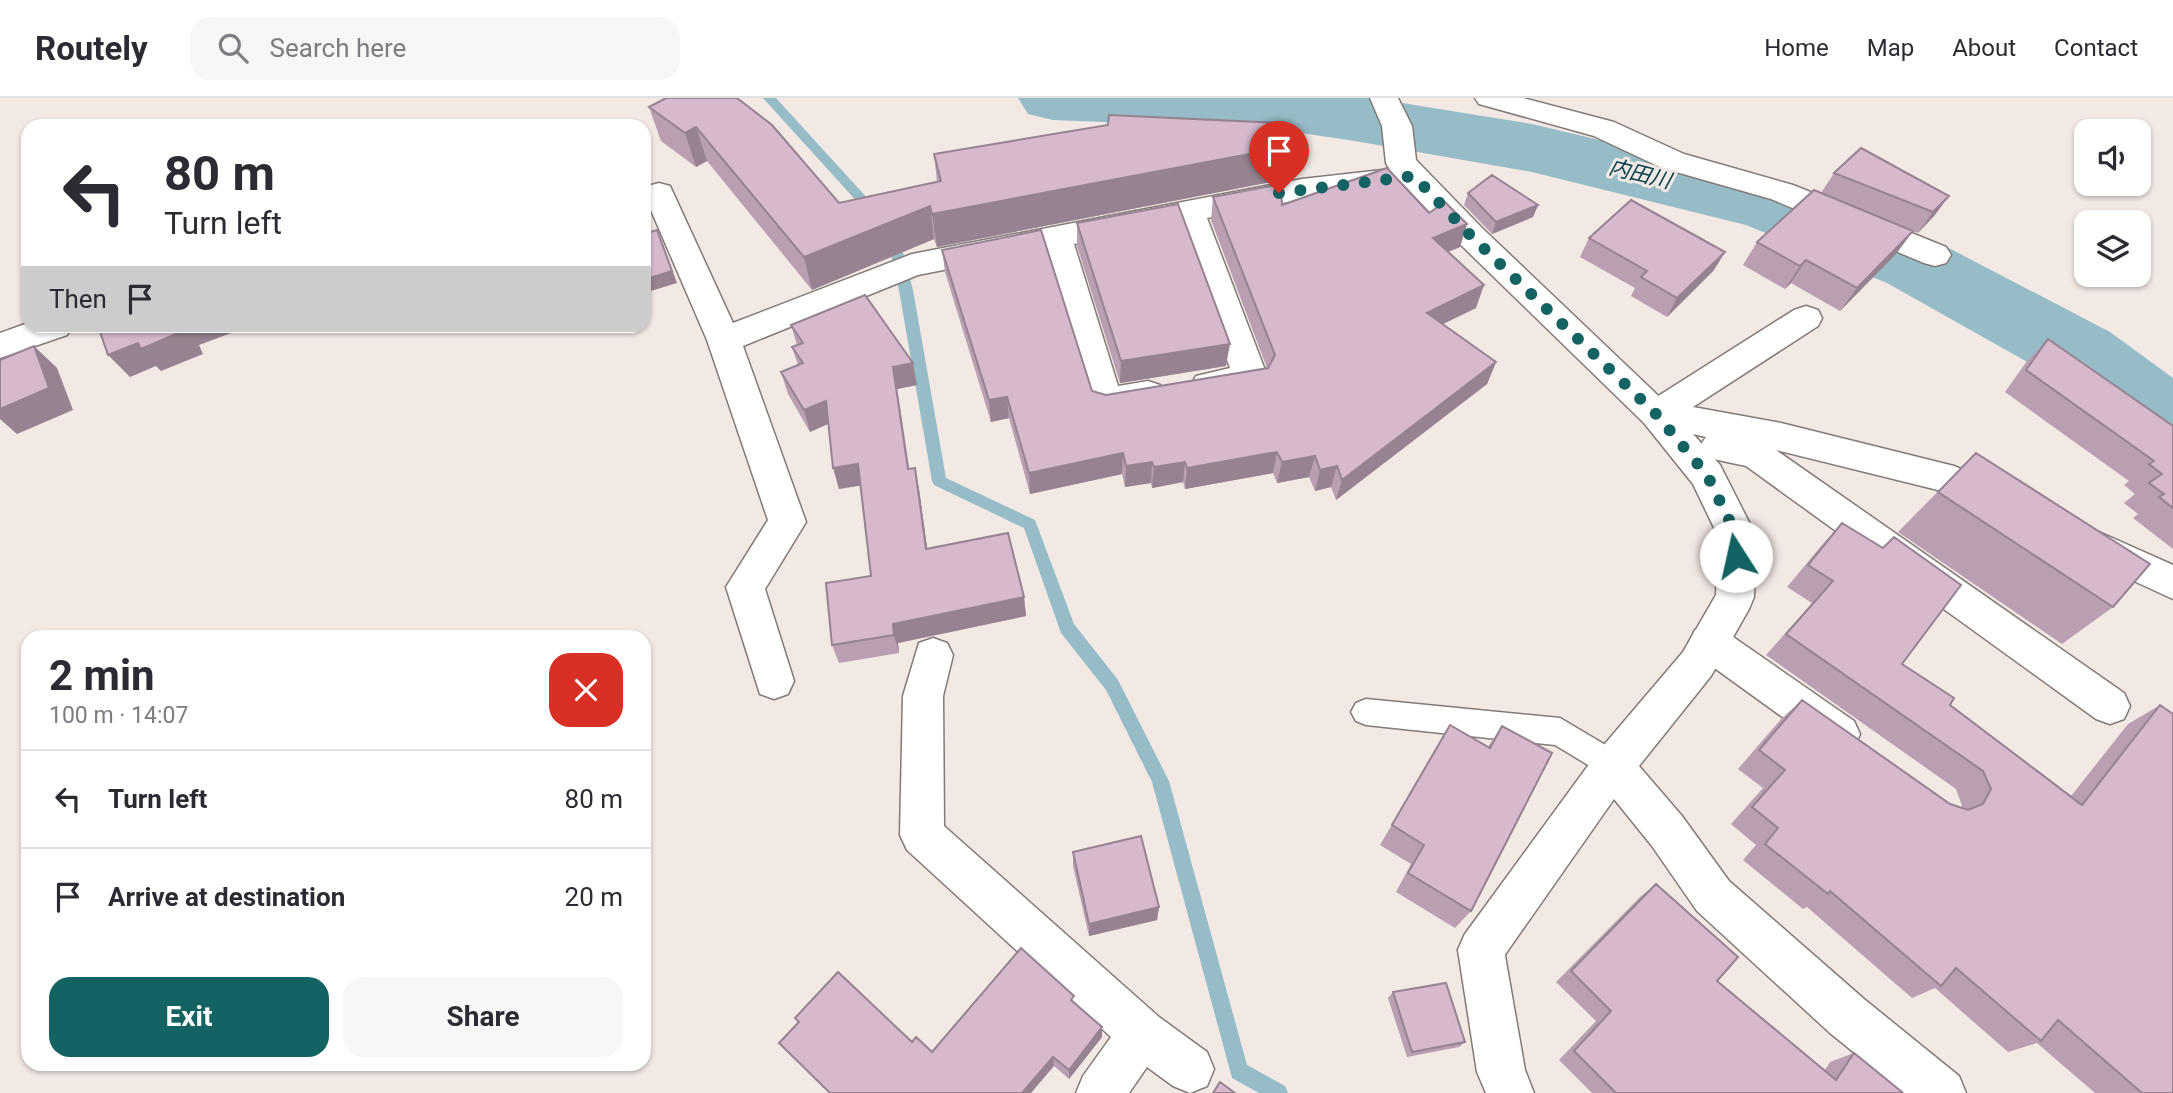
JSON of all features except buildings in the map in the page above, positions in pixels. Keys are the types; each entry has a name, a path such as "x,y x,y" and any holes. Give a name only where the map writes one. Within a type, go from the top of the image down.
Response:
{"street":[{"path":"1384,98 1397,126 1408,169 1471,236 1666,427 1707,475 1737,536 1735,597 1698,664 1613,766 1481,950 1502,1072 1510,1093"},
{"path":"1489,98 1604,129 1673,161 1782,192 1935,255"},
{"path":"724,340 912,265 1408,169"},
{"path":"659,193 724,340 787,522 745,587 774,681"},
{"path":"1056,237 1105,401 1251,378 1189,211"},
{"path":"1666,427 1806,318"},
{"path":"0,346 36,333"},
{"path":"1666,427 1781,437 1954,480 2027,514"},
{"path":"1666,427 1755,454 2110,706"},
{"path":"2064,532 2173,583"},
{"path":"1709,642 1873,758"},
{"path":"933,656 923,696 922,835 1142,1034 1190,1069"},
{"path":"1613,766 1667,831 1713,896 1847,1016 1942,1093"},
{"path":"1100,1093 1142,1034"}],"lane":[{"path":"1366,712 1560,732 1613,766"}],"waterway":[{"path":"769,98 875,214"},
{"name":"内田川","path":"1053,98 1274,107 1355,118 1532,148 1768,205 1915,264 2081,354 2173,424"},
{"path":"892,233 906,290 939,481 1030,524 1067,628 1112,685 1160,781 1239,1071 1278,1093"}],"route":[{"path":"1279,193 1414,176 1471,236 1656,414 1707,475 1737,536 1736,556"}]}
